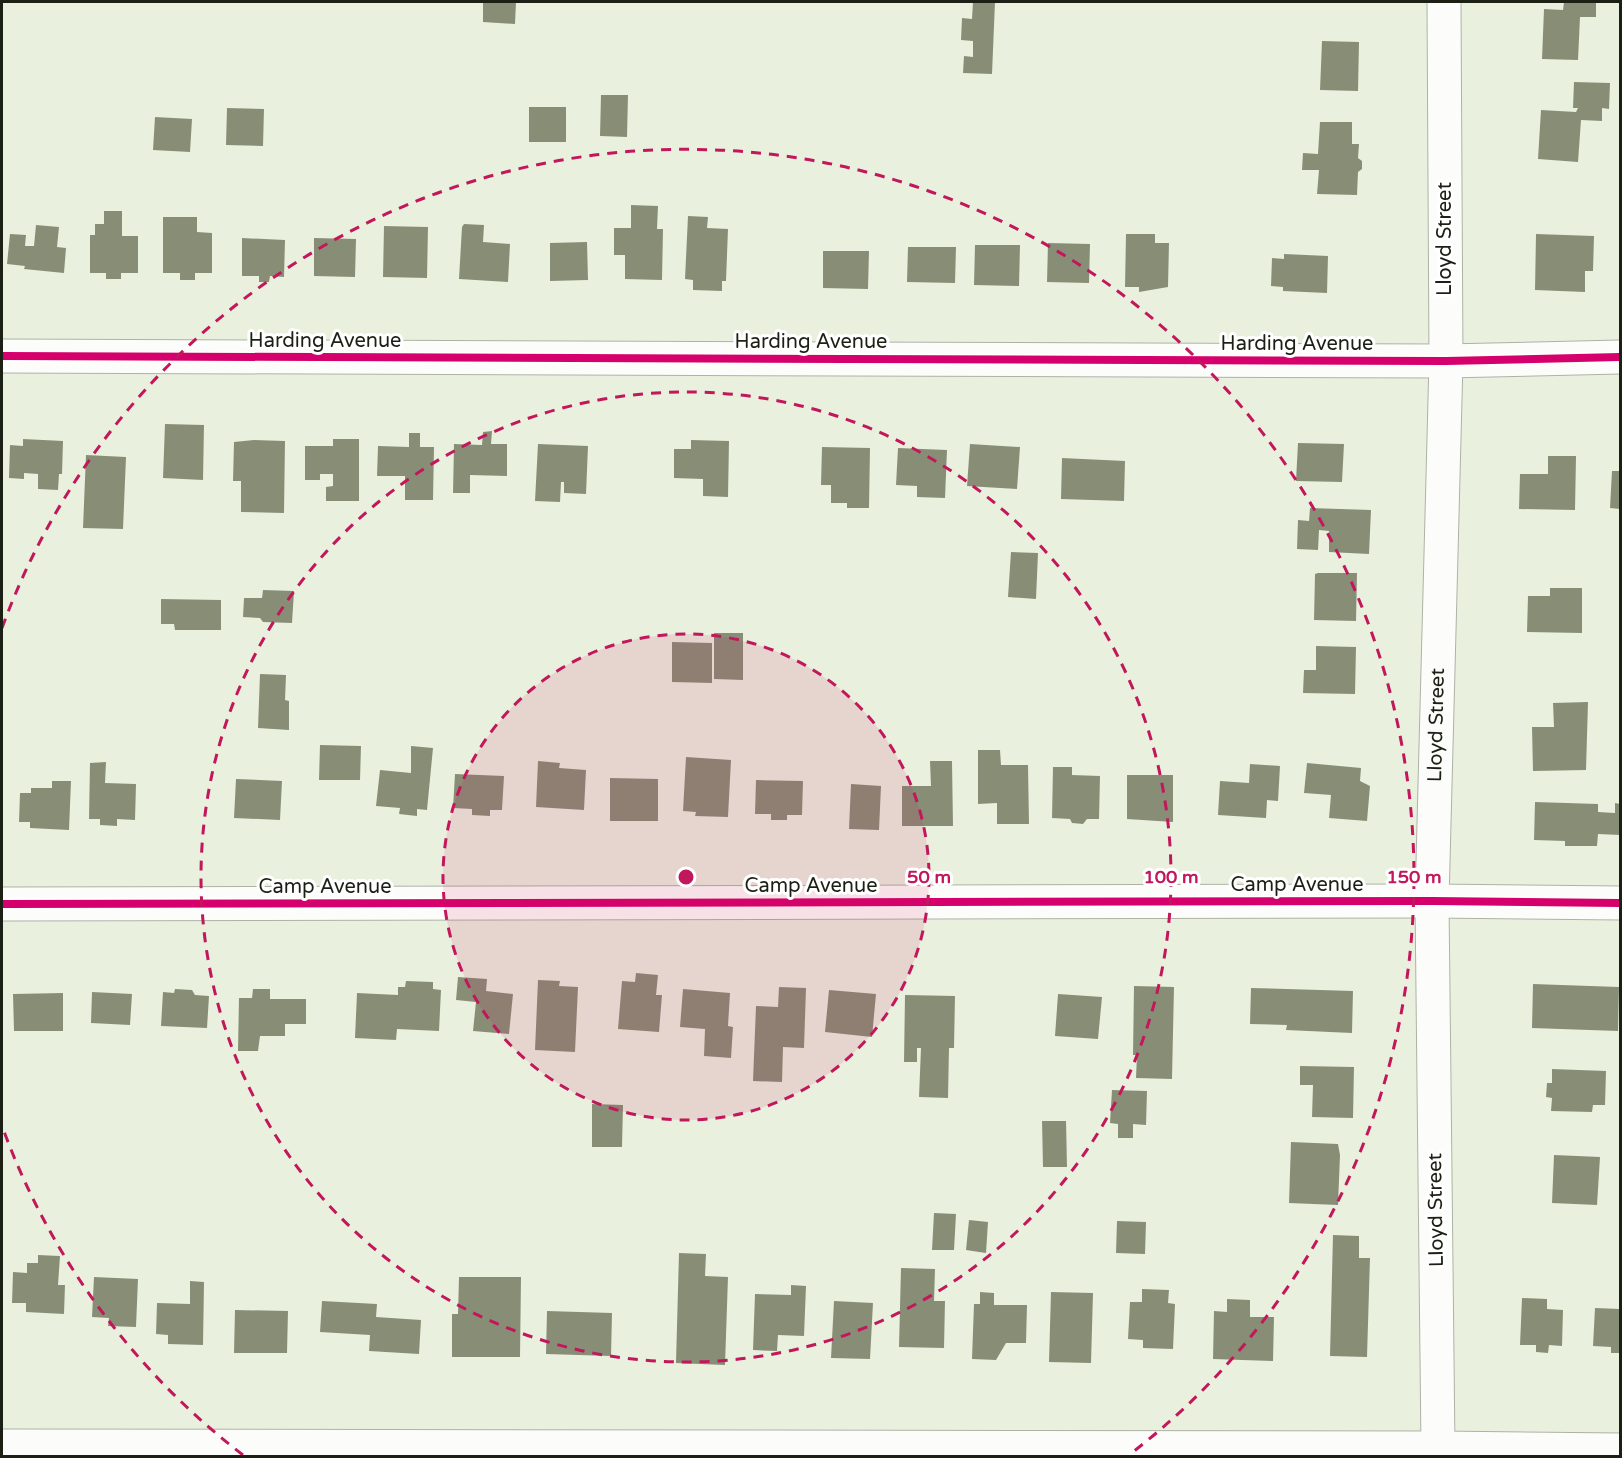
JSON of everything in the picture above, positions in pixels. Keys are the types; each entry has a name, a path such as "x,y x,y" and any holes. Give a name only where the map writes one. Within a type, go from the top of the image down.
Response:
{"street":[{"name":"Lloyd Street","path":"1438,1448 1432,901 1446,361 1444,2"},
{"name":"Harding Avenue","path":"2,357 1446,361 1620,357"},
{"name":"Camp Avenue","path":"2,904 1432,901 1620,903"},
{"path":"2,1446 832,1452 1438,1448 1620,1450"}],"building":[{"path":"483,2 516,2 515,24 483,22"},
{"path":"973,2 995,2 992,74 963,73 964,56 973,57 973,41 961,40 962,18 972,19"},
{"path":"1564,2 1596,2 1596,17 1580,17 1578,60 1542,59 1544,9 1563,10"},
{"path":"1322,41 1359,42 1358,91 1320,90"},
{"path":"1574,82 1610,83 1609,109 1602,108 1602,121 1581,120 1578,162 1538,159 1541,110 1576,112 1578,108 1573,108"},
{"path":"601,95 628,95 627,137 600,136"},
{"path":"529,107 566,107 566,142 529,142"},
{"path":"227,108 264,109 263,146 226,145"},
{"path":"155,117 192,119 190,152 153,150"},
{"path":"1320,122 1352,122 1352,144 1359,144 1358,158 1362,161 1362,169 1358,172 1357,195 1317,194 1319,170 1302,170 1303,153 1318,154"},
{"path":"631,205 658,206 657,229 663,229 662,280 625,279 625,255 614,255 614,228 631,228"},
{"path":"104,211 122,211 122,236 138,236 138,273 121,273 121,279 106,279 106,273 90,273 90,235 95,235 95,224 104,224"},
{"path":"688,216 708,217 707,228 728,229 726,281 722,281 722,291 693,290 693,280 685,279"},
{"path":"163,217 197,217 197,232 212,233 212,273 195,273 195,280 180,280 180,273 163,273"},
{"path":"464,224 484,225 483,242 510,244 508,282 459,279"},
{"path":"36,225 59,227 57,247 66,248 64,273 24,269 25,266 7,264 10,234 26,235 25,246 34,246"},
{"path":"384,226 428,227 427,278 383,277"},
{"path":"1126,234 1155,234 1155,243 1169,243 1168,287 1139,292 1139,287 1125,287"},
{"path":"1536,234 1594,236 1593,271 1585,271 1585,292 1535,290"},
{"path":"242,238 285,240 284,277 270,276 269,282 259,282 259,276 242,276"},
{"path":"314,238 356,239 355,277 314,276"},
{"path":"587,242 588,280 550,281 550,243"},
{"path":"1048,243 1090,244 1089,283 1047,282"},
{"path":"975,245 1020,245 1019,286 974,285"},
{"path":"908,247 956,247 955,283 907,282"},
{"path":"823,251 869,251 868,289 823,288"},
{"path":"1284,254 1328,256 1327,293 1283,291 1283,287 1271,286 1272,258 1284,259"},
{"path":"165,424 204,425 203,480 163,478"},
{"path":"492,431 491,444 507,444 507,476 470,475 470,493 453,493 454,444 482,445 483,432"},
{"path":"409,433 420,433 420,447 434,447 433,500 405,500 405,476 377,476 378,446 409,447"},
{"path":"23,439 63,441 62,474 59,474 58,490 38,489 38,474 24,473 24,479 9,478 10,445 23,446"},
{"path":"333,439 359,439 359,501 326,501 326,487 333,486 333,474 320,474 320,480 305,480 305,446 333,446"},
{"path":"691,440 729,441 728,497 703,496 703,479 674,478 674,449 691,449"},
{"path":"285,441 284,513 241,512 241,481 233,481 234,442"},
{"path":"1298,443 1344,444 1342,482 1296,481"},
{"path":"538,444 588,446 586,494 564,493 564,482 561,482 560,502 535,501"},
{"path":"970,444 1020,447 1017,489 967,486"},
{"path":"822,447 870,448 869,508 847,508 847,503 831,503 831,485 821,485"},
{"path":"898,448 947,450 945,498 917,497 917,486 896,485"},
{"path":"86,455 126,457 123,529 83,528"},
{"path":"1548,456 1576,456 1575,510 1519,509 1520,474 1548,474"},
{"path":"1062,458 1125,461 1124,501 1061,499"},
{"path":"1612,471 1620,471 1620,509 1610,508"},
{"path":"1310,508 1371,510 1369,554 1329,552 1329,531 1319,530 1318,550 1297,549 1298,520 1309,521"},
{"path":"1011,552 1038,553 1036,599 1008,597"},
{"path":"1357,573 1356,621 1314,620 1315,574"},
{"path":"1550,588 1582,588 1582,633 1527,632 1528,596 1550,596"},
{"path":"263,590 294,591 292,623 263,622 260,618 243,617 244,598 262,598"},
{"path":"161,599 221,600 221,630 175,630 174,624 161,624"},
{"path":"714,633 743,633 743,680 714,679"},
{"path":"672,642 712,643 712,683 672,682"},
{"path":"1316,646 1356,647 1355,694 1303,693 1304,670 1316,670"},
{"path":"260,674 286,675 285,700 289,701 289,730 258,728"},
{"path":"1588,702 1586,770 1533,771 1532,727 1554,727 1553,703"},
{"path":"320,745 361,746 360,780 319,780"},
{"path":"411,746 433,748 427,810 417,809 417,816 399,814 400,808 376,806 380,770 411,773"},
{"path":"978,750 1000,750 1001,765 1028,765 1029,824 997,824 997,803 978,804"},
{"path":"686,757 731,760 728,817 695,816 696,812 683,811"},
{"path":"538,761 560,763 559,768 586,770 584,810 536,807"},
{"path":"930,761 952,761 953,826 902,826 902,786 931,786"},
{"path":"106,762 105,783 136,784 135,820 117,819 117,826 100,825 100,819 89,819 90,763"},
{"path":"1307,763 1361,768 1360,781 1370,786 1367,821 1329,818 1331,795 1304,793"},
{"path":"1250,764 1280,766 1278,801 1267,800 1266,818 1218,815 1220,781 1249,783"},
{"path":"1053,767 1072,767 1072,775 1100,776 1099,819 1087,819 1083,824 1072,823 1070,819 1052,818"},
{"path":"455,774 504,776 502,810 490,810 490,816 472,815 472,809 453,808"},
{"path":"1127,775 1173,775 1173,822 1127,819"},
{"path":"610,778 658,779 658,821 610,821"},
{"path":"236,779 282,781 280,820 234,818"},
{"path":"756,780 803,781 802,815 787,815 787,820 771,820 771,814 755,814"},
{"path":"52,781 71,781 69,830 30,828 30,822 19,822 20,793 31,793 31,788 52,788"},
{"path":"851,784 881,786 879,830 849,829"},
{"path":"1535,802 1598,804 1598,812 1615,813 1615,803 1620,804 1620,835 1598,834 1597,846 1565,846 1565,841 1534,840"},
{"path":"636,973 658,975 656,995 662,995 659,1032 618,1029 622,981 635,982"},
{"path":"458,977 487,979 486,991 513,994 509,1034 473,1031 476,1002 456,1000"},
{"path":"538,980 560,981 559,986 578,987 575,1052 535,1050"},
{"path":"406,981 433,982 433,989 441,990 439,1031 397,1029 396,1040 355,1038 357,993 398,995 398,987 405,987"},
{"path":"1533,984 1619,987 1618,1031 1532,1028"},
{"path":"1134,986 1174,987 1172,1079 1136,1078 1137,1055 1133,1055"},
{"path":"779,987 806,988 804,1048 783,1047 782,1082 753,1081 756,1006 778,1007"},
{"path":"1251,988 1353,991 1352,1033 1286,1030 1287,1025 1250,1024"},
{"path":"175,989 192,990 195,995 209,996 207,1028 161,1026 163,992 174,993"},
{"path":"253,989 270,989 270,999 306,999 306,1024 285,1024 285,1036 260,1036 258,1051 238,1051 239,998 252,998"},
{"path":"683,989 730,993 728,1026 733,1027 731,1058 704,1056 705,1029 680,1027"},
{"path":"829,990 876,994 872,1037 825,1032"},
{"path":"92,992 132,994 130,1025 91,1023"},
{"path":"63,993 63,1031 14,1031 13,994"},
{"path":"1058,994 1102,997 1098,1039 1055,1036"},
{"path":"905,995 955,996 954,1048 949,1048 948,1098 919,1097 921,1048 917,1048 917,1062 904,1062"},
{"path":"1300,1066 1354,1067 1353,1118 1312,1117 1313,1085 1300,1085"},
{"path":"1552,1069 1606,1071 1605,1105 1593,1105 1592,1112 1551,1111 1552,1098 1546,1097 1547,1083 1552,1083"},
{"path":"1112,1090 1147,1091 1146,1125 1133,1124 1133,1138 1118,1138 1118,1124 1110,1123"},
{"path":"592,1104 623,1105 622,1147 592,1147"},
{"path":"1042,1121 1066,1121 1067,1167 1043,1167"},
{"path":"1291,1142 1338,1144 1340,1155 1338,1205 1289,1203"},
{"path":"1554,1155 1600,1157 1597,1205 1552,1203"},
{"path":"934,1213 956,1214 954,1250 932,1250"},
{"path":"969,1220 988,1222 986,1253 966,1250"},
{"path":"1117,1221 1146,1222 1145,1254 1116,1253"},
{"path":"1333,1235 1359,1236 1359,1258 1370,1258 1367,1357 1330,1356"},
{"path":"679,1253 706,1254 705,1276 728,1277 725,1365 676,1363"},
{"path":"38,1255 60,1256 58,1285 65,1285 64,1314 26,1312 26,1303 12,1303 13,1272 27,1273 27,1263 38,1263"},
{"path":"901,1268 935,1269 934,1301 945,1301 944,1348 899,1347"},
{"path":"94,1277 138,1279 136,1327 108,1326 109,1318 92,1317"},
{"path":"459,1277 521,1277 520,1357 452,1357 452,1314 458,1314"},
{"path":"190,1281 204,1282 203,1345 168,1344 168,1335 156,1334 157,1303 190,1304"},
{"path":"791,1285 806,1286 804,1336 778,1335 777,1351 753,1350 755,1294 791,1295"},
{"path":"1142,1289 1169,1290 1168,1303 1175,1304 1173,1349 1143,1348 1143,1340 1128,1339 1130,1302 1142,1302"},
{"path":"980,1292 994,1293 994,1305 1027,1305 1026,1343 1006,1343 996,1360 972,1359 974,1304 980,1304"},
{"path":"1051,1292 1093,1293 1091,1363 1049,1362"},
{"path":"1522,1298 1547,1299 1547,1309 1563,1310 1562,1346 1549,1345 1548,1353 1536,1352 1536,1345 1520,1345"},
{"path":"1227,1299 1250,1300 1250,1317 1274,1317 1273,1361 1213,1359 1214,1311 1227,1312"},
{"path":"322,1301 377,1304 376,1317 421,1320 419,1354 369,1351 370,1335 320,1332"},
{"path":"834,1301 873,1303 870,1359 831,1358"},
{"path":"1595,1308 1620,1309 1620,1353 1611,1353 1611,1347 1593,1346"},
{"path":"235,1310 288,1311 287,1353 234,1353"},
{"path":"547,1311 612,1313 611,1356 546,1354"}],"cycle path":[{"path":"2,356 1446,361 1620,357"},
{"path":"2,904 1432,901 1620,903"}]}
